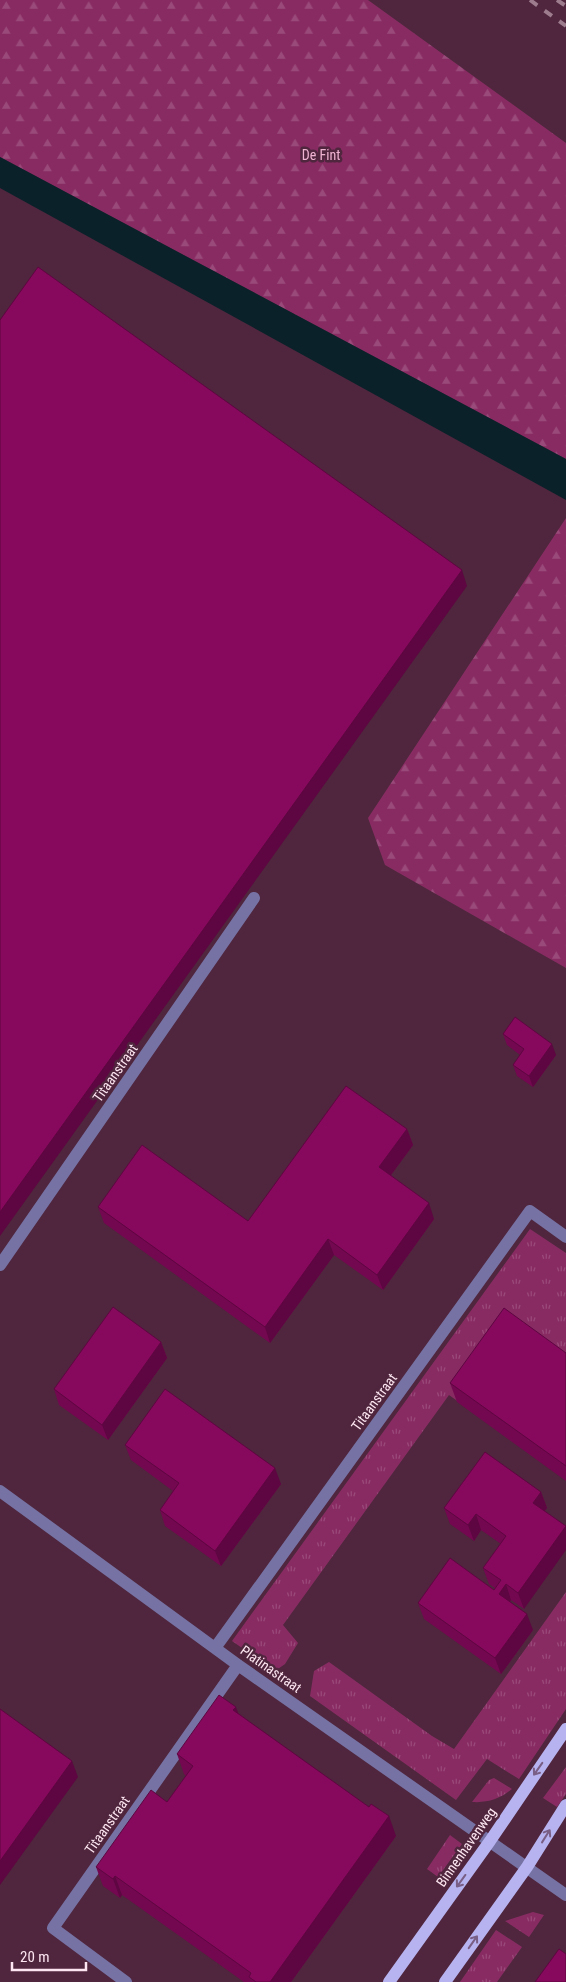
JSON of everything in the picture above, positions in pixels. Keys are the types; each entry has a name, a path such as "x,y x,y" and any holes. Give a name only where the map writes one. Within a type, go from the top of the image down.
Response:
{"main road":[{"name":"Binnenhavenweg","path":"389,1982 490,1841 566,1729"},
{"path":"445,1982 527,1867 566,1805"}],"street":[{"name":"Titaanstraat","path":"0,1265 254,898"},
{"name":"Titaanstraat","path":"216,1648 530,1211 566,1237"},
{"name":"Platinastraat","path":"0,1491 238,1665 566,1895"},
{"name":"Titaanstraat","path":"126,1982 53,1928 238,1665"}],"green space":[{"name":"De Fint","path":"0,0 368,0 566,143 566,459 0,157"},
{"path":"566,518 566,968 385,865 368,818"},
{"path":"530,1229 566,1253 566,1479 449,1395 283,1625 298,1643 285,1664 275,1671 232,1641"},
{"path":"566,1592 566,1709 519,1779 487,1759 456,1800 310,1696 314,1671 329,1662 432,1736 454,1749"},
{"path":"566,1767 566,1794 557,1807 543,1798"},
{"path":"494,1778 512,1789 493,1800 472,1802 489,1780"},
{"path":"450,1835 462,1844 438,1877 427,1869"},
{"path":"533,1912 544,1915 529,1937 505,1921"},
{"path":"496,1930 522,1947 497,1982 460,1982"}],"water":[{"path":"0,157 566,459 566,500 0,188"}],"building":[{"path":"38,267 462,570 0,1212 0,320"},
{"path":"515,1017 552,1044 529,1076 513,1065 524,1049 503,1034"},
{"path":"346,1086 407,1129 379,1167 429,1203 377,1275 328,1239 265,1327 98,1207 142,1145 248,1221"},
{"path":"113,1307 161,1342 102,1425 54,1389"},
{"path":"504,1308 566,1353 566,1466 450,1383"},
{"path":"165,1389 275,1468 215,1551 160,1510 179,1483 125,1445"},
{"path":"485,1452 541,1492 533,1503 566,1526 518,1593 506,1584 499,1594 527,1614 495,1658 418,1603 450,1558 494,1590 501,1580 483,1568 506,1536 476,1514 468,1525 444,1508"},
{"path":"219,1695 236,1707 233,1710 369,1807 371,1804 389,1816 270,1982 256,1982 249,1977 251,1973 115,1876 113,1879 96,1867 151,1790 167,1802 193,1766 177,1754"},
{"path":"0,1709 72,1761 0,1861"},
{"path":"559,1949 566,1954 566,1982 535,1982"}],"railway":[{"path":"530,0 566,26"},
{"path":"557,0 566,6"}]}
